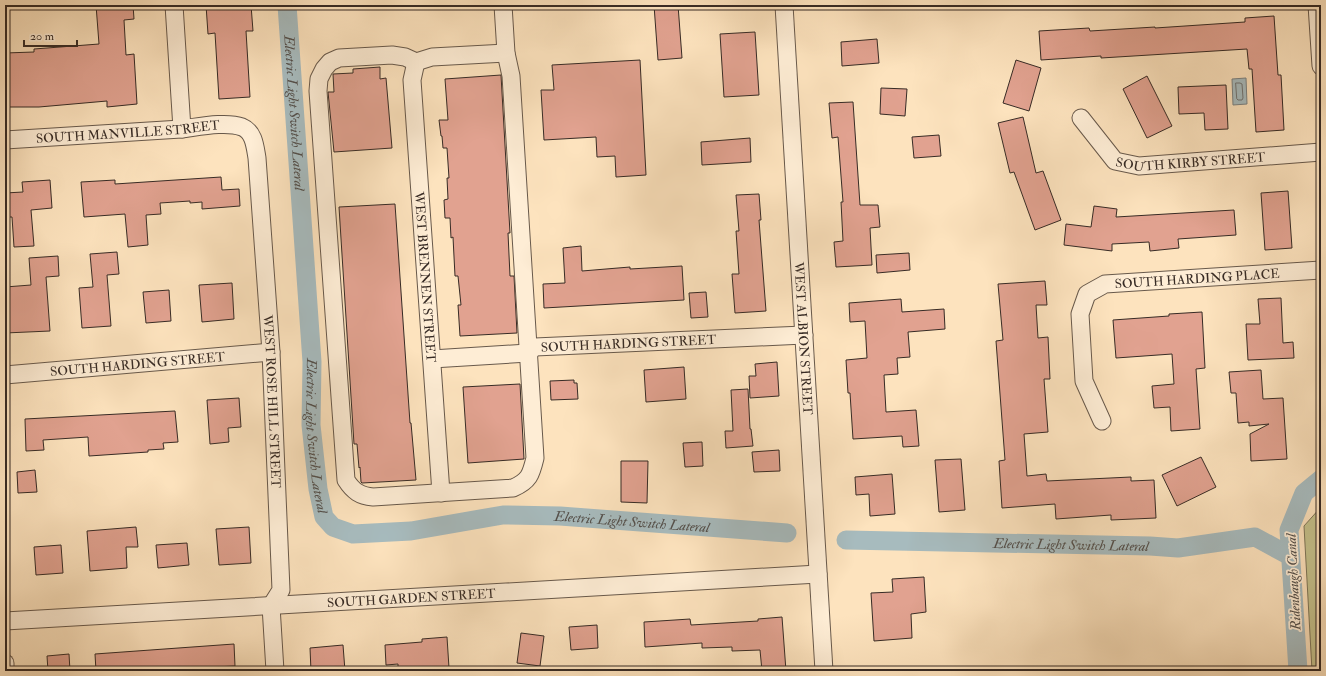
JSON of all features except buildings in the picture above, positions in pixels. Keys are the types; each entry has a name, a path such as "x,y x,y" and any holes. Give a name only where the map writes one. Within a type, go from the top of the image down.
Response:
{"street":[{"path":"174,5 182,129"},
{"path":"503,5 506,52 511,76 535,458 529,477 522,484 513,488 373,497 364,496 350,487 346,480 318,91 319,79 324,69 330,62 339,58 392,55 405,57 416,62 432,57 506,52"},
{"name":"WEST ALBION STREET","path":"784,5 824,671"},
{"path":"1317,5 1321,66"},
{"name":"WEST BRENNEN STREET","path":"416,62 412,80 442,493"},
{"name":"SOUTH KIRBY STREET","path":"1081,118 1115,161 1139,166 1321,152"},
{"name":"SOUTH MANVILLE STREET","path":"5,140 182,129 229,124 241,127 248,131"},
{"name":"WEST ROSE HILL STREET","path":"248,131 254,140 257,158 271,352 281,590 271,606"},
{"name":"SOUTH HARDING PLACE","path":"1102,421 1084,381 1080,314 1087,294 1105,284 1321,270"},
{"name":"SOUTH HARDING STREET","path":"432,359 528,353 535,347 804,335"},
{"name":"SOUTH HARDING STREET","path":"5,375 271,352"},
{"name":"SOUTH GARDEN STREET","path":"5,621 818,574"},
{"path":"271,606 275,671"},
{"path":"5,663 5,671"}],"shaded area":[{"path":"1321,507 1321,671 1312,671 1304,526"}],"water":[{"path":"1246,78 1247,104 1233,105 1232,79"}],"waterway":[{"name":"Electric Light Switch Lateral","path":"287,5 312,362 311,425 318,489 324,517 333,527 353,534 411,531 503,515 560,516 787,533"},
{"name":"Ridenbaugh Canal","path":"1298,671 1289,530 1304,493 1321,479"},
{"name":"Electric Light Switch Lateral","path":"846,540 1150,546 1178,548 1255,537 1290,556"}]}
